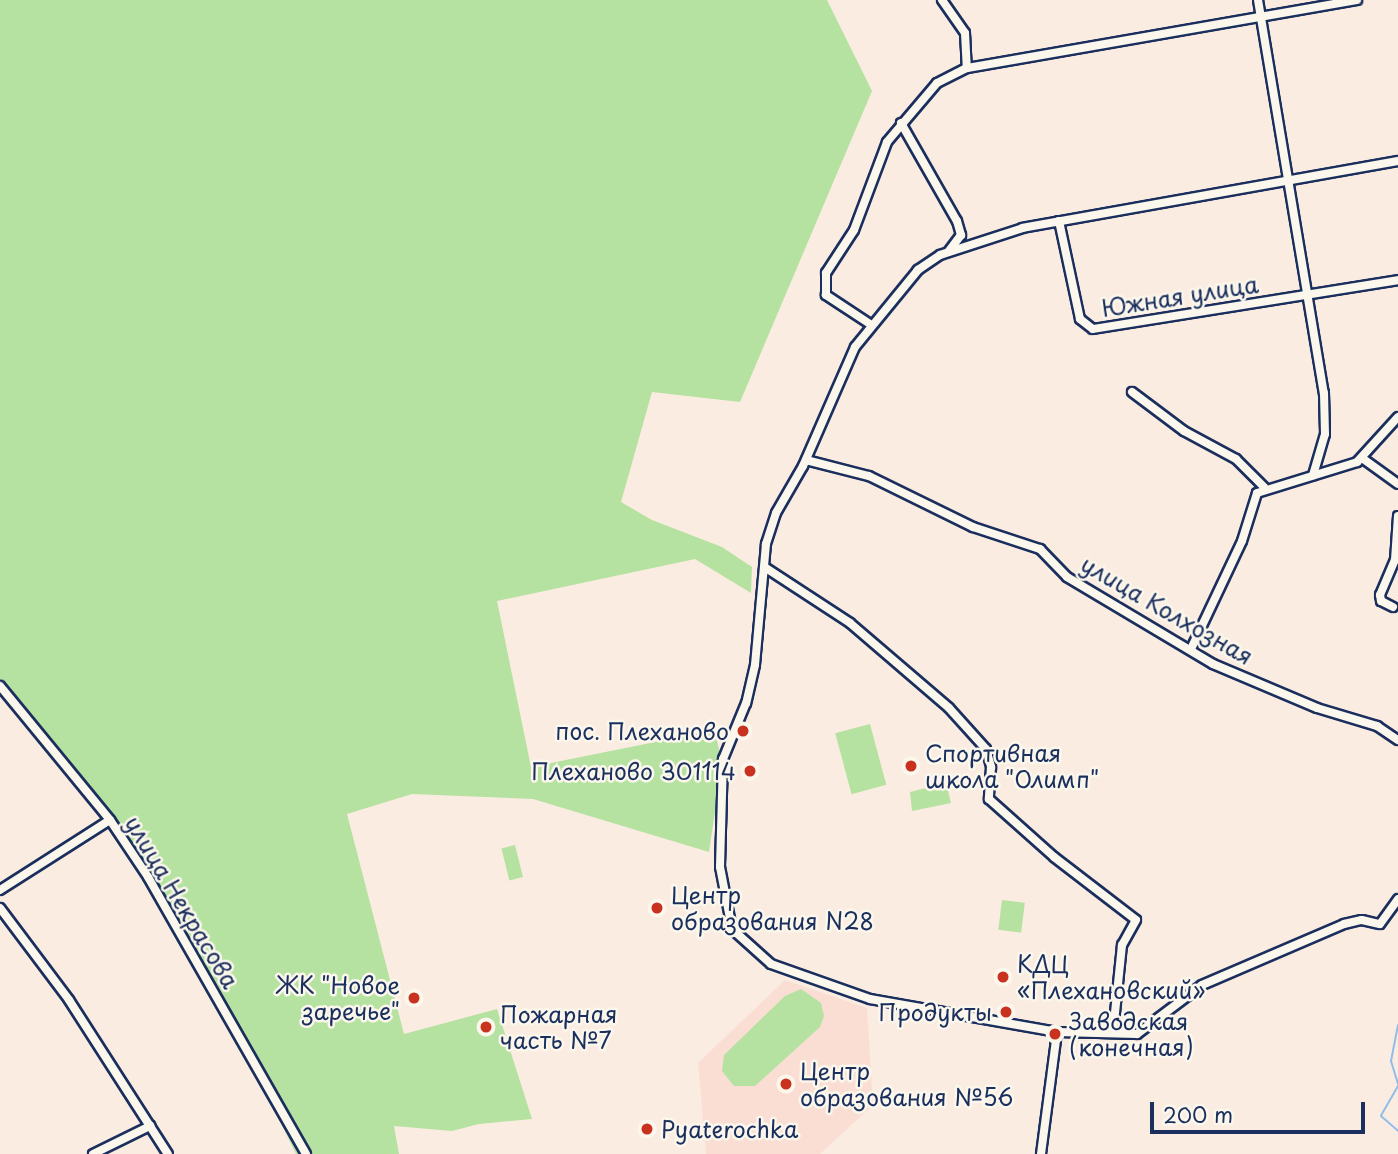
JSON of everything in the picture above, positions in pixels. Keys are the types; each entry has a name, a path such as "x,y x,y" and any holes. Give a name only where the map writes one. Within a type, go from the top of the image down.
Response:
{"street":[{"path":"942,0 965,33 967,68"},
{"path":"1258,0 1325,407 1325,434 1313,475"},
{"path":"870,324 826,295 825,273 854,230 887,142 932,86 967,68 1357,0"},
{"path":"901,123 957,221 961,235 943,254 918,270 870,324 849,357 806,460 776,513 766,544 766,568 755,665 722,765 720,867 734,933 771,964 856,996 1057,1032 1137,1034 1202,985 1344,924 1362,920 1380,924 1398,899"},
{"path":"943,254 1059,221 1398,161"},
{"name":"Южная улица","path":"1059,221 1080,319 1093,329 1398,279"},
{"path":"1132,392 1184,431 1236,459 1264,487"},
{"path":"1192,649 1242,541 1252,499 1264,487 1313,475 1362,458 1398,416"},
{"path":"1362,458 1398,484"},
{"name":"улица Колхозная","path":"806,460 869,476 962,523 1040,549 1067,577 1234,675 1377,726 1398,740"},
{"path":"1393,607 1381,601 1380,595 1395,560 1398,516"},
{"path":"766,568 850,623 949,708 986,749 991,772 989,799 1054,857 1136,919 1122,945 1113,1032"},
{"name":"улица Некрасова","path":"0,686 110,820 159,893 306,1154"},
{"path":"0,704 10,697"},
{"path":"0,890 110,820"},
{"path":"0,908 69,1000 169,1154"},
{"path":"1041,1154 1057,1032"},
{"path":"93,1154 150,1126"}],"shaded area":[{"name":"Центр образования №56","path":"785,980 867,1008 873,1105 820,1154 706,1154 698,1063"}],"green space":[{"path":"0,0 827,0 872,91 740,402 652,392 621,502 652,520 722,547 752,567 751,593 695,559 497,601 531,767 715,730 722,765 709,852 533,799 412,794 347,814 404,1034 497,1009 532,1119 479,1124 452,1131 394,1126 399,1154 296,1154 230,1018 121,837 0,683"},
{"path":"870,724 886,785 852,794 835,733"},
{"path":"946,783 951,803 912,811 910,792"},
{"path":"515,845 523,877 509,880 501,848"},
{"path":"1002,900 1025,903 1021,933 998,930"},
{"path":"801,989 821,1003 824,1016 820,1027 755,1086 734,1086 722,1071 724,1055 785,996"}],"waterway":[{"path":"1398,1025 1391,1061 1398,1084"},
{"path":"1398,1086 1381,1116 1398,1131"}],"place":[{"name":"пос. Плеханово","path":"743,731"},
{"name":"Спортивная школа \"Олимп\"","path":"911,766"},
{"name":"Плеханово 301114","path":"750,771"},
{"name":"Центр образования N28","path":"657,908"},
{"name":"КДЦ «Плехановский»","path":"1003,977"},
{"name":"ЖК \"Новое заречье\"","path":"414,998"},
{"name":"Продукты","path":"1006,1012"},
{"name":"Пожарная часть №7","path":"486,1027"},
{"name":"Заводская (конечная)","path":"1055,1034"},
{"name":"Центр образования №56","path":"786,1084"},
{"name":"Pyaterochka","path":"647,1129"}]}
